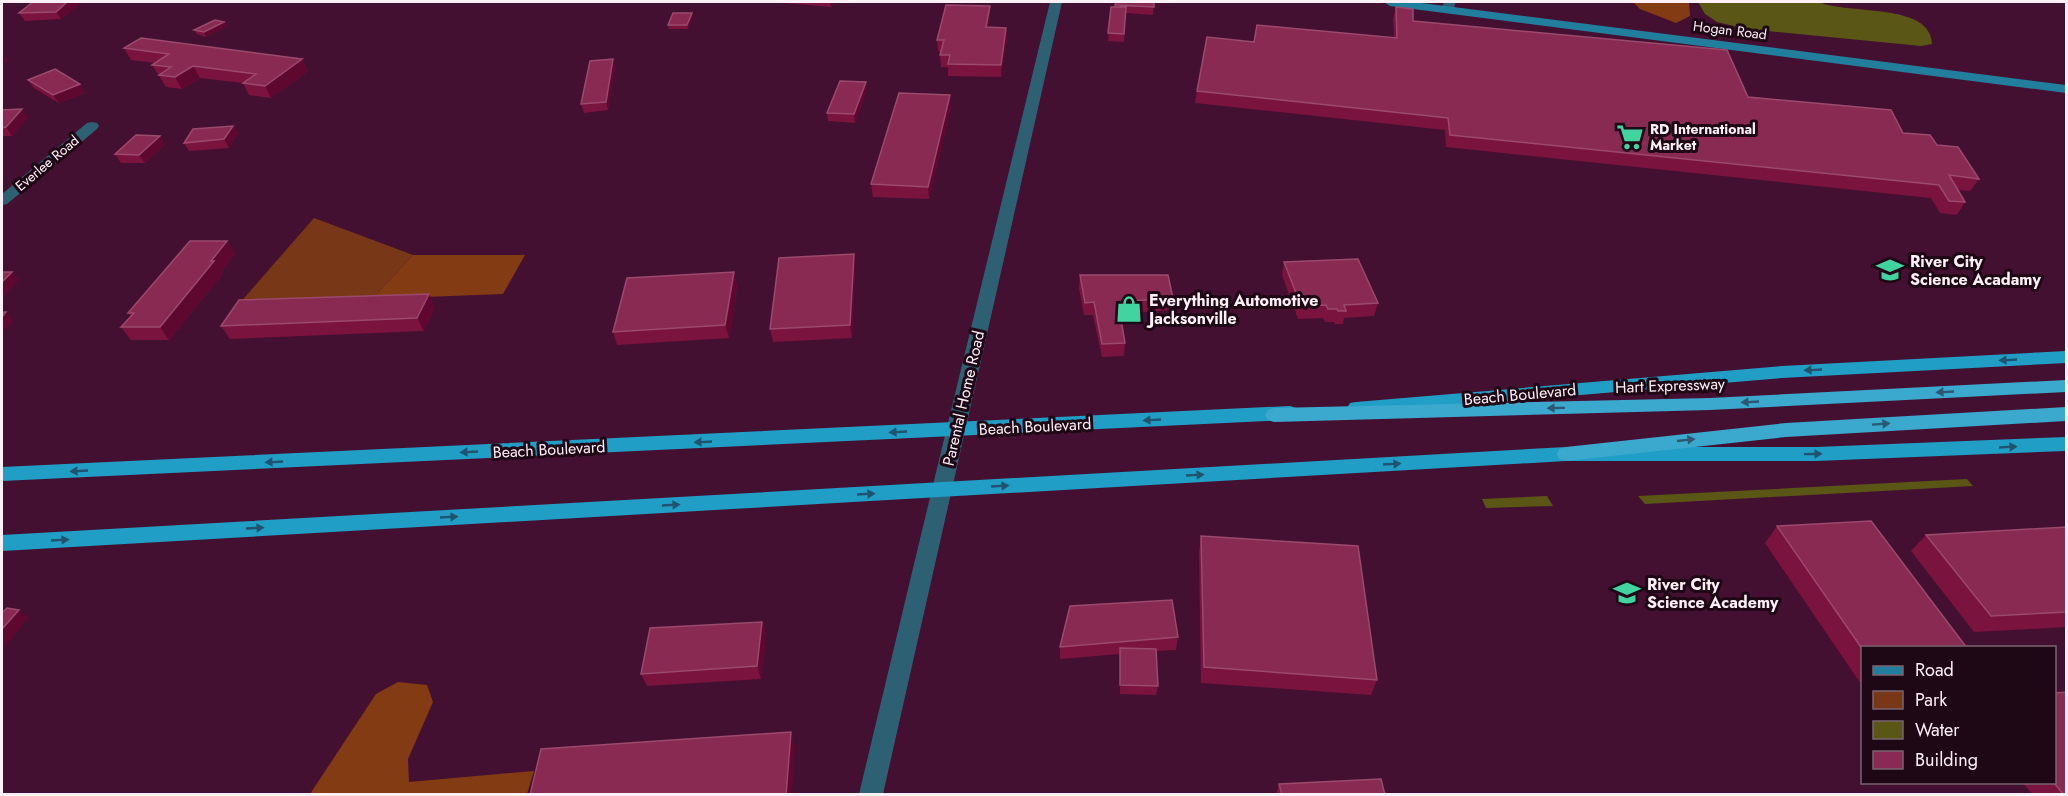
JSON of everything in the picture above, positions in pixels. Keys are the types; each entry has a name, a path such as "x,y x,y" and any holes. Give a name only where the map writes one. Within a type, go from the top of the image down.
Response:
{"highway":[{"name":"Beach Boulevard","path":"2,474 1274,415 1782,372 2067,357"},
{"name":"Hart Expressway","path":"1274,415 1710,404 2067,386"},
{"path":"2,543 1566,454 1786,430 2067,414"},
{"path":"1566,454 1650,456 1840,454 2067,444"}],"main road":[{"name":"Hogan Road","path":"1390,2 1449,5 2067,89"}],"street":[{"name":"Parental Home Road","path":"871,795 1056,2"},
{"name":"Everlee Road","path":"2,201 92,126"}],"green space":[{"path":"314,218 413,255 372,299 239,304"}],"shaded area":[{"path":"1633,2 1689,2 1690,16 1676,23 1640,9"},
{"path":"413,255 525,255 503,294 372,299"},
{"path":"398,682 427,685 433,702 408,759 409,782 534,771 527,794 310,794 376,694"}],"water":[{"path":"1698,2 1819,2 1832,6 1886,12 1918,22 1928,31 1932,44 1921,46 1746,29 1717,22 1705,14"},
{"path":"1967,479 1973,486 1645,504 1638,496"},
{"path":"1547,496 1553,506 1486,508 1482,499"}],"building":[{"path":"33,2 67,2 56,12 19,13"},
{"path":"1116,2 1154,2 1154,7 1115,5"},
{"path":"946,5 990,6 986,27 1006,28 1001,65 948,64 950,55 940,55 944,40 937,40"},
{"path":"1111,7 1126,7 1124,34 1108,33"},
{"path":"1396,7 1413,9 1413,21 1727,50 1748,97 1891,110 1903,133 1930,135 1937,145 1958,147 1979,179 1949,175 1965,202 1949,201 1939,185 1450,135 1448,118 1197,91 1207,37 1254,42 1257,25 1397,38"},
{"path":"673,13 692,13 687,25 668,25"},
{"path":"215,20 224,22 204,32 194,30"},
{"path":"141,38 302,59 265,86 243,83 256,74 193,66 175,77 159,75 171,67 152,65 169,54 124,48"},
{"path":"613,59 606,102 581,104 590,61"},
{"path":"55,69 80,84 53,95 28,80"},
{"path":"840,81 866,82 854,114 827,113"},
{"path":"899,93 950,95 928,187 871,184"},
{"path":"22,109 6,127 2,128 2,110"},
{"path":"233,126 224,139 184,143 193,129"},
{"path":"136,135 160,136 139,155 115,154"},
{"path":"190,241 227,241 211,261 214,261 160,327 121,327 134,313 128,313"},
{"path":"854,254 850,325 770,329 779,258"},
{"path":"1358,259 1378,303 1344,305 1346,311 1328,309 1326,305 1301,306 1284,262"},
{"path":"2,272 12,272 2,282"},
{"path":"734,272 725,325 613,332 627,278"},
{"path":"1080,275 1168,275 1173,298 1118,302 1125,343 1102,344 1094,302 1085,303"},
{"path":"429,294 417,318 221,326 239,300"},
{"path":"1871,521 1965,646 1861,647 1777,526"},
{"path":"2067,527 2067,612 1991,616 1926,535"},
{"path":"1201,536 1358,546 1377,680 1204,667"},
{"path":"1172,600 1178,637 1060,647 1070,606"},
{"path":"7,608 19,610 2,629 2,613"},
{"path":"762,622 757,666 641,674 650,628"},
{"path":"1120,648 1156,649 1158,686 1120,685"},
{"path":"2067,692 2067,795 2064,795 2055,784 2056,693"},
{"path":"791,732 786,795 530,795 541,749"},
{"path":"1381,779 1385,795 1282,795 1279,784"}],"place":[{"name":"RD International Market","path":"1630,137"},
{"name":"River City Science Acadamy","path":"1890,270"},
{"name":"Everything Automotive Jacksonville","path":"1129,309"},
{"name":"River City Science Academy","path":"1627,593"}]}
